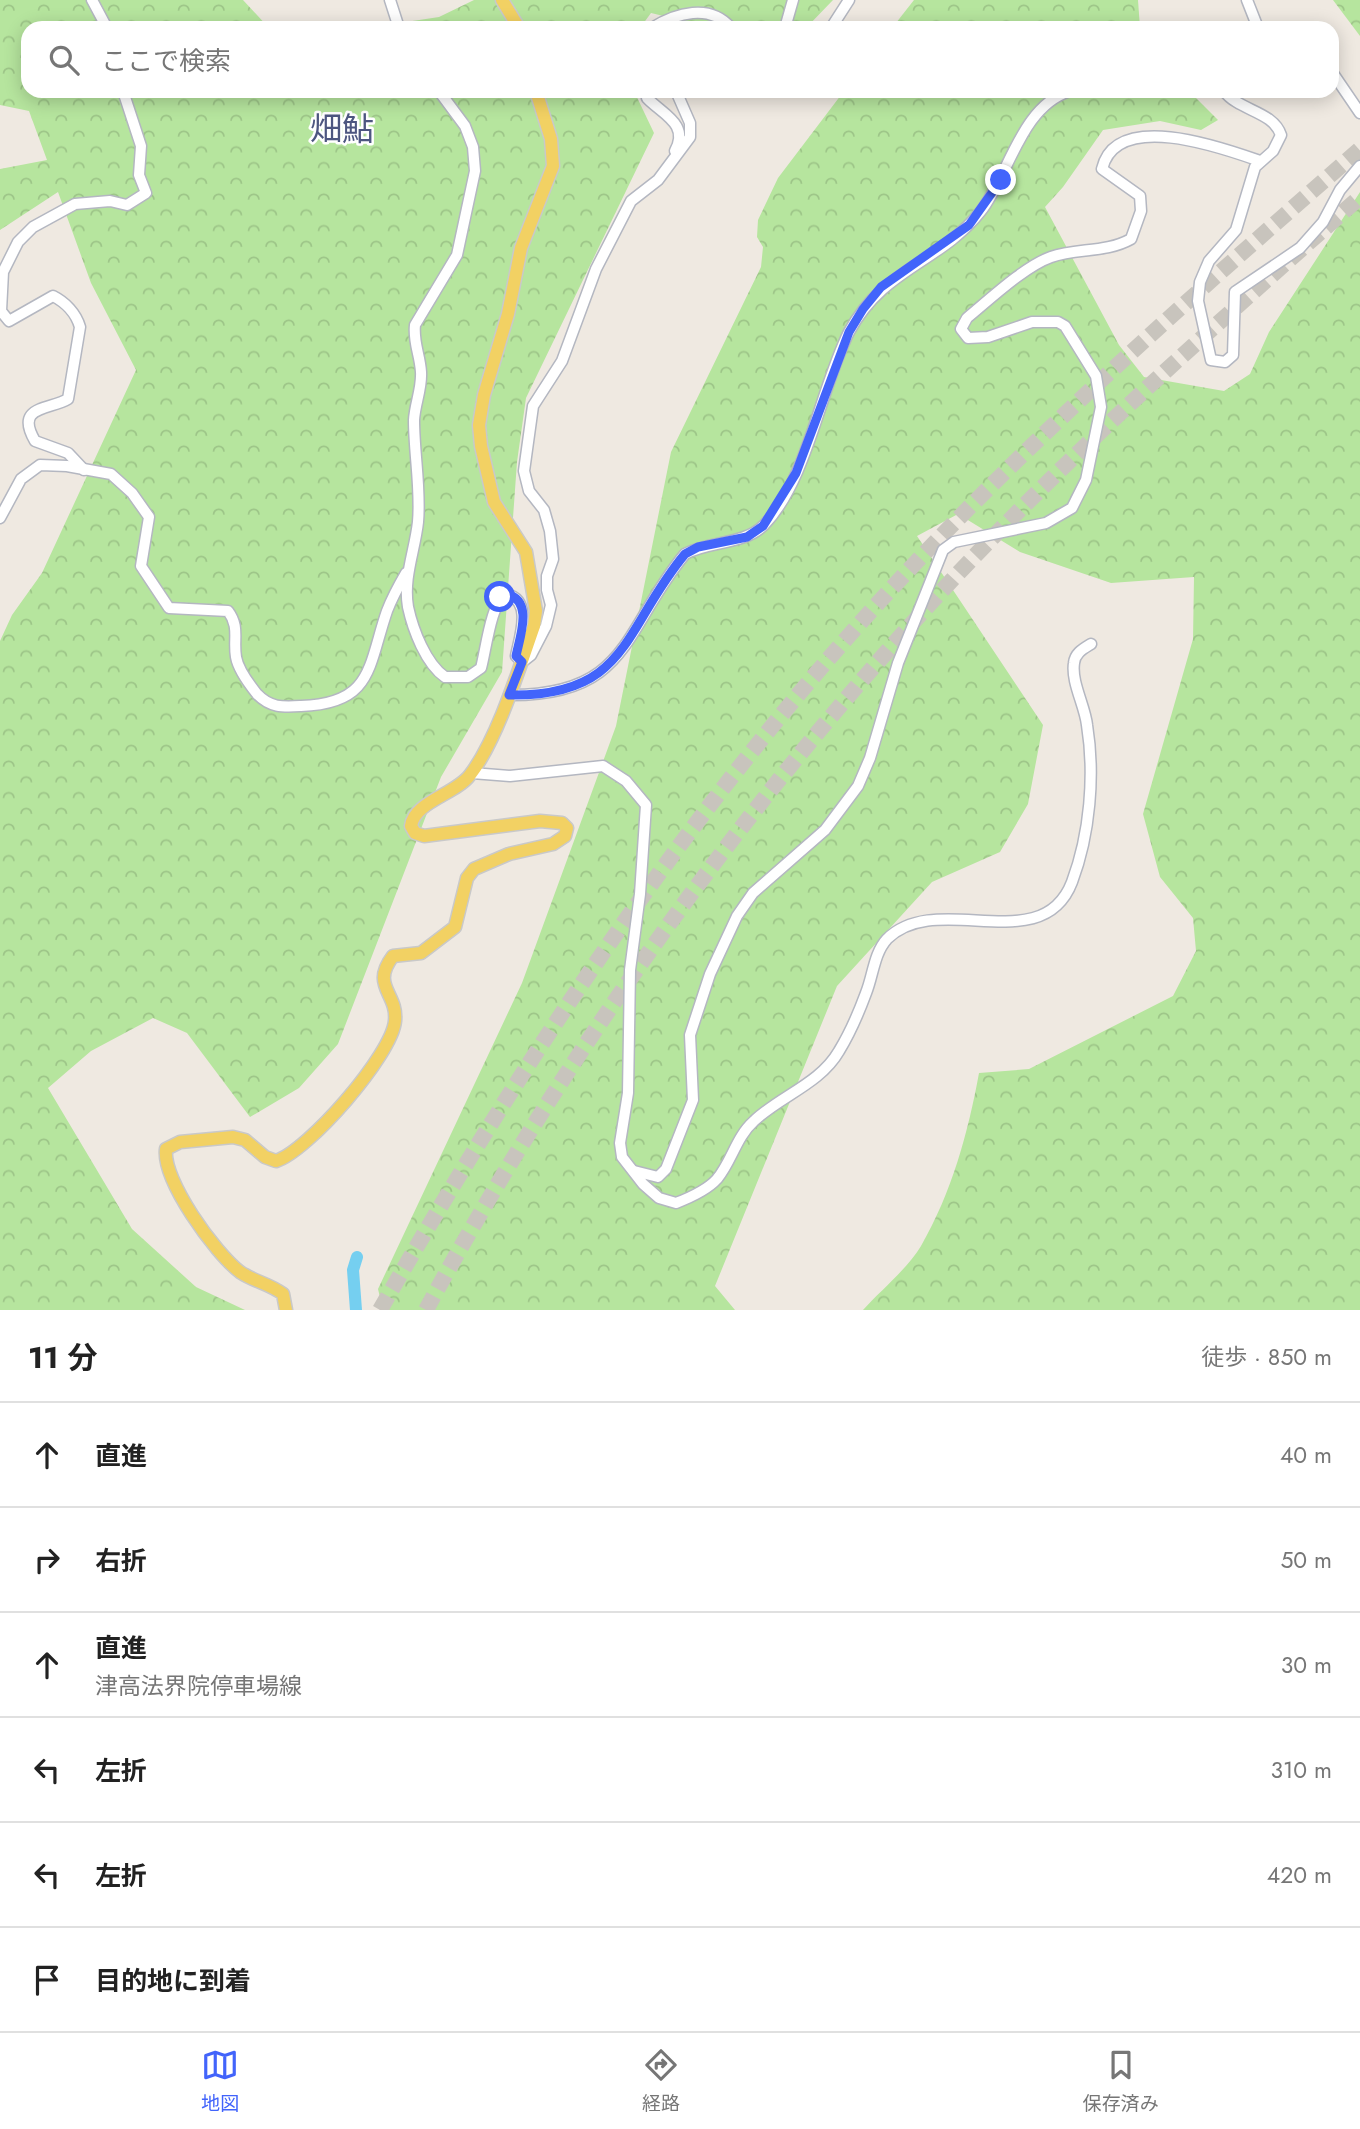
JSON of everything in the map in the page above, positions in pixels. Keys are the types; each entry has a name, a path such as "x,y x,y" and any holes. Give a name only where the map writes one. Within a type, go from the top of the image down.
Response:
{"main road":[{"path":"502,0 515,21"},
{"path":"286,1310 283,1294 240,1272 181,1199 164,1161 166,1149 180,1142 233,1137 245,1140 265,1157 276,1161 295,1152 347,1100 394,1028 395,1014 383,984 384,968 393,956 421,953 455,927 467,878 474,870 509,854 553,844 565,836 567,828 555,821 424,836 415,833 411,826 418,812 462,786 472,773 509,695 522,662 536,611 530,565 520,539 494,502 481,446 480,425 484,395 509,314 521,248 553,166 551,139 538,98"}],"street":[{"path":"92,0 103,21"},
{"path":"390,0 397,21"},
{"path":"787,21 793,0"},
{"path":"836,21 849,0"},
{"path":"1247,0 1255,21"},
{"path":"664,21 696,12 725,21"},
{"path":"1339,82 1360,113"},
{"path":"85,470 68,453 35,441 29,423 32,413 44,405 68,399 78,320 67,305 53,296 9,321 1,311 3,272 19,242 33,227 56,212 88,202 127,205 146,193 139,176 141,146 125,98"},
{"path":"444,98 465,126 473,147 475,171 457,255 415,325 413,338 421,369 421,388 414,423 418,520 409,566 408,607 436,671 445,677 468,677 481,668 500,597 506,594 515,596 521,603 523,617 516,656 522,662 531,655 546,626 551,605 547,576 553,559 550,531 544,510 529,491 524,471 533,406 562,361 596,269 631,201 658,180 690,137 690,123 679,98"},
{"path":"648,98 658,110 672,117 679,127 676,157"},
{"path":"509,695 573,687 590,680 608,668 622,651 685,554 698,547 747,537 763,526 796,473 849,332 863,309 881,287 969,225 993,195 1027,128 1042,108 1058,98"},
{"path":"1229,98 1233,103 1271,120 1279,129 1280,141 1255,167 1236,230 1209,261 1200,282 1198,301 1211,360 1220,362 1233,355 1235,292 1300,248 1323,222 1340,190 1360,166"},
{"path":"634,1171 659,1177 666,1169 687,1119 694,1100 689,1049 692,1024 710,974 737,916 767,878 825,830 858,786 870,758 898,663 943,550 954,542 1057,518 1072,508 1086,480 1096,441 1101,389 1084,352 1065,326 1049,320 988,337 968,338 961,329 967,318 1043,260 1064,253 1119,246 1131,240 1141,211 1140,196 1102,169 1107,154 1118,146 1156,134 1167,135 1227,149 1260,162"},
{"path":"0,517 21,479 35,468 67,466 111,474 132,493 149,517 141,566 169,608 228,611 237,626 237,660 258,695 275,707 328,705 354,691 367,676 376,656 386,614 409,566"},
{"path":"472,773 510,776 603,766 626,781 646,805 640,894 630,970 628,1093 620,1143 622,1157 659,1198 669,1202 688,1199 716,1180 740,1136 754,1120 816,1077 839,1052 867,991 875,962 886,941 900,929 921,922 946,919 1019,923 1034,919 1066,894 1073,881 1090,794 1087,724 1074,663 1078,653 1091,644"}],"green space":[{"path":"0,0 243,0 262,21 21,21 21,98 637,98 654,133 526,398 517,462 502,672 441,777 338,1044 299,1088 250,1117 187,1033 153,1018 91,1051 48,1088 132,1229 196,1287 245,1310 0,1310 0,641 12,615 42,573 136,370 91,283 58,192 0,230 0,169 47,160 29,111 0,105"},
{"path":"474,0 833,0 813,21 684,21 651,13 645,21 412,21 439,17"},
{"path":"914,0 1138,0 1140,21 898,21"},
{"path":"1333,0 1360,0 1360,36"},
{"path":"839,98 1196,98 1218,120 1201,130 1160,121 1103,130 1063,187 1045,207 1119,345 1144,377 1224,391 1250,374 1269,332 1360,192 1360,1310 863,1310 909,1263 932,1226 958,1162 979,1073 1029,1069 1173,996 1196,951 1193,918 1160,877 1143,814 1193,639 1194,577 1111,583 1020,552 958,514 917,536 1043,725 1028,804 1000,852 932,882 837,986 715,1286 735,1310 383,1310 378,1289 522,983 616,726 671,452 761,267 763,247 757,237 758,220 778,178"}],"waterway":[{"path":"356,1310 353,1270 357,1257"}],"tunnel":[{"path":"380,1310 483,1137 593,967 711,804 773,725 898,581 1025,452 1157,329 1360,149"},
{"path":"426,1310 480,1214 597,1027 660,936 794,761 938,595 1039,491 1144,391 1360,197"}],"district":[{"name":"畑鮎","path":"342,129"}],"route":[{"path":"500,597 506,594 515,596 521,603 523,617 516,656 522,662 509,695 573,687 608,668 650,610 685,554 698,547 747,537 763,526 796,473 849,332 863,309 881,287 969,225 993,195 1001,180"}]}
